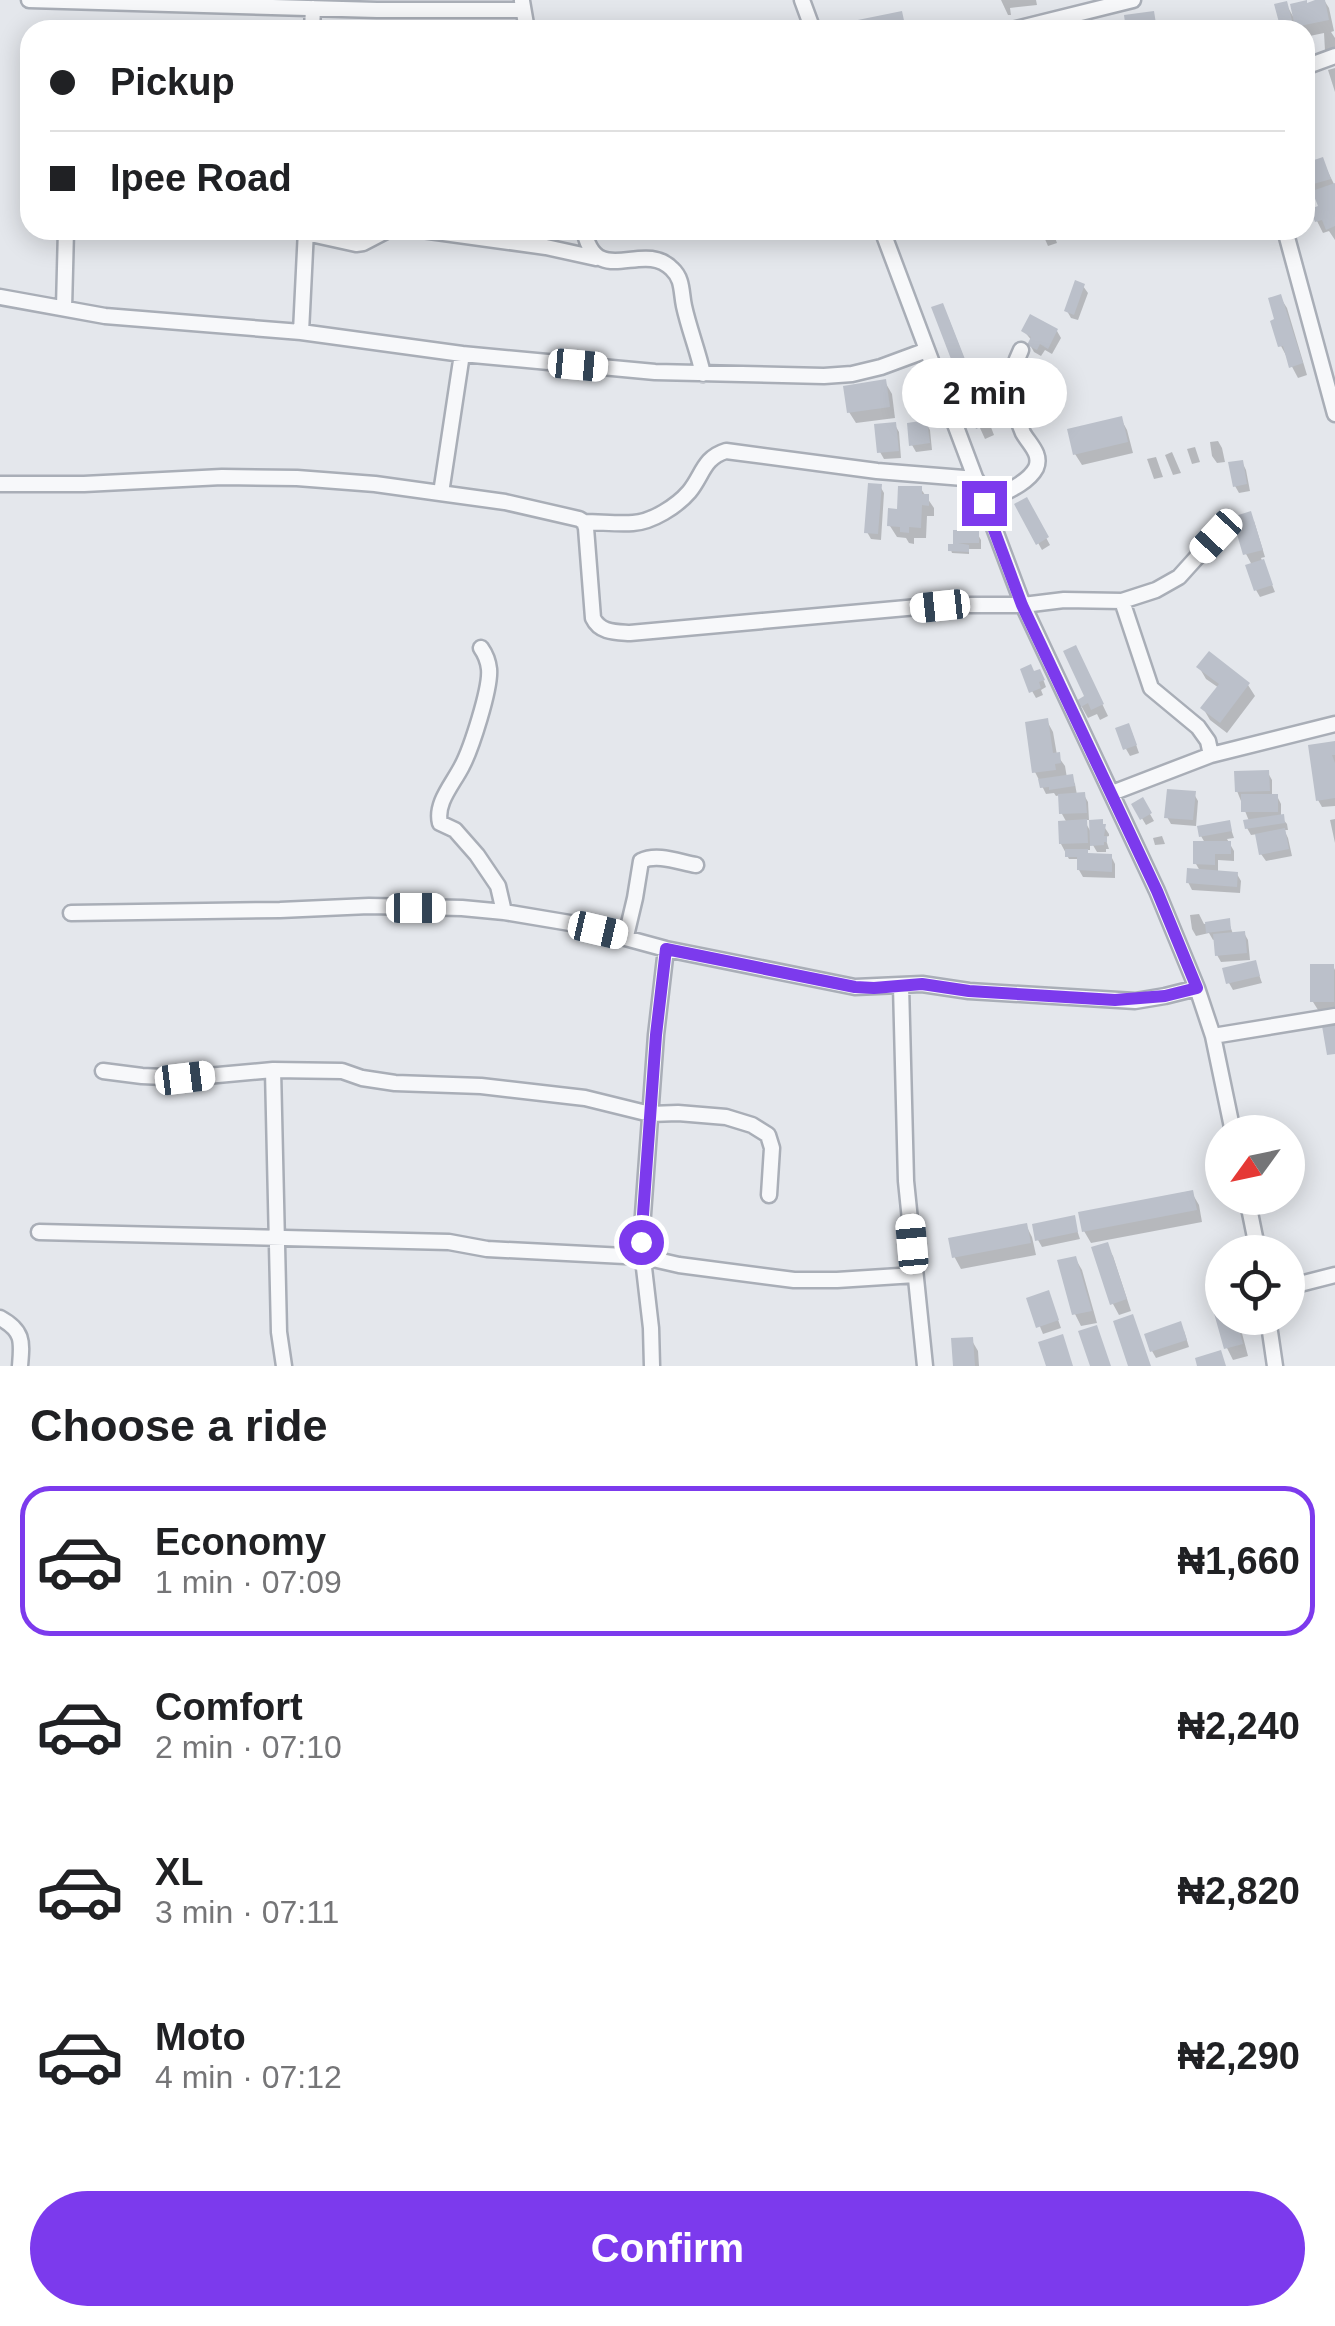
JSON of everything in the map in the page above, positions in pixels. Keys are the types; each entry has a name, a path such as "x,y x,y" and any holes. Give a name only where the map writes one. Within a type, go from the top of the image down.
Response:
{"street":[{"path":"29,0 314,8 522,5"},
{"path":"1042,20 1086,5 1133,0"},
{"path":"313,20 314,8"},
{"path":"64,308 66,240"},
{"path":"301,332 306,240"},
{"path":"341,240 356,244 370,240"},
{"path":"483,240 546,247 607,261 659,258 678,275 702,374"},
{"path":"587,240 597,258"},
{"path":"886,240 1022,605 1157,891 1197,988 1213,1036 1229,1115"},
{"path":"1288,240 1335,414"},
{"path":"0,297 105,316 301,332 462,354 702,374 852,374 927,350"},
{"path":"984,503 1020,484 1038,463 1020,425 1011,392 1020,350"},
{"path":"442,493 462,354"},
{"path":"0,484 296,478 375,484 505,502 584,522 633,523 671,507 689,492 706,462 726,451 877,471 976,479"},
{"path":"584,522 596,624 603,630 630,633 940,606 1122,601 1156,590 1179,576 1216,536"},
{"path":"1122,601 1151,688 1198,727 1208,741 1211,756"},
{"path":"480,648 487,659 489,682 468,752 438,816 440,823 455,830 477,855 498,886 504,912"},
{"path":"1112,793 1211,756 1335,724"},
{"path":"626,936 640,861 649,857 696,866"},
{"path":"71,913 369,906 504,912 570,923 666,949 855,987 922,984 969,991 1115,1000 1165,996 1197,988"},
{"path":"652,1366 641,1242 666,949"},
{"path":"901,985 906,1181 925,1366"},
{"path":"1213,1036 1335,1016"},
{"path":"273,1070 279,1332 284,1366"},
{"path":"103,1071 185,1078 273,1070 342,1071 377,1080 585,1098 650,1114 726,1116 768,1135 772,1148 769,1195"},
{"path":"40,1232 449,1242 486,1249 644,1257 794,1280 915,1274"},
{"path":"1305,1282 1335,1275"},
{"path":"0,1318 22,1340 20,1366"},
{"path":"1270,1335 1274,1366"}],"building":[{"path":"1325,0 1329,20 1293,20 1290,4"},
{"path":"1287,1 1292,20 1278,20 1274,4"},
{"path":"902,11 904,20 858,20"},
{"path":"1154,11 1155,20 1125,20 1124,15"},
{"path":"1323,157 1331,179 1315,184 1315,160"},
{"path":"1335,183 1335,226 1326,230 1322,220 1315,222 1315,190"},
{"path":"1075,280 1085,284 1074,315 1064,311"},
{"path":"1281,294 1303,363 1289,368 1270,321 1274,319 1268,298"},
{"path":"943,303 990,423 976,429 963,395 957,397 953,388 961,385 931,307"},
{"path":"1030,314 1058,329 1048,349 1040,344 1037,350 1027,345 1031,337 1021,331"},
{"path":"886,379 890,407 847,413 843,386"},
{"path":"1122,416 1128,442 1073,455 1067,429"},
{"path":"927,420 930,443 909,446 907,423"},
{"path":"896,422 899,451 877,453 874,424"},
{"path":"1243,460 1247,484 1233,487 1228,462"},
{"path":"868,483 882,484 878,534 864,533"},
{"path":"898,486 922,486 922,494 929,494 929,506 922,505 921,528 909,527 909,533 887,526 888,508 897,509"},
{"path":"1027,497 1049,537 1036,545 1014,504"},
{"path":"1251,511 1263,550 1243,555 1232,517"},
{"path":"953,530 979,530 979,543 958,543 969,545 969,552 948,551 948,544 953,544"},
{"path":"1264,559 1273,585 1254,591 1245,565"},
{"path":"1076,645 1104,704 1091,710 1088,703 1079,708 1076,701 1084,696 1063,651"},
{"path":"1209,651 1250,683 1220,723 1200,708 1219,684 1196,667"},
{"path":"1031,664 1034,671 1040,669 1045,680 1039,682 1041,688 1029,693 1020,669"},
{"path":"1048,718 1053,753 1060,752 1061,763 1055,764 1056,770 1032,773 1025,722"},
{"path":"1129,723 1137,745 1123,750 1115,728"},
{"path":"1335,741 1335,798 1316,801 1308,745"},
{"path":"1269,770 1270,791 1235,792 1234,771"},
{"path":"1073,774 1075,786 1040,788 1038,779"},
{"path":"1167,789 1196,791 1193,820 1164,818"},
{"path":"1085,792 1087,813 1059,814 1058,794"},
{"path":"1241,794 1278,794 1278,812 1241,812"},
{"path":"1143,797 1152,813 1140,820 1131,804"},
{"path":"1284,814 1285,823 1245,829 1243,820"},
{"path":"1087,819 1088,843 1059,844 1058,821"},
{"path":"1103,819 1107,842 1090,846 1089,820"},
{"path":"1230,820 1232,831 1199,837 1197,826"},
{"path":"1285,828 1289,849 1259,855 1255,834"},
{"path":"1193,841 1231,841 1231,854 1215,854 1215,865 1193,864"},
{"path":"1065,849 1112,854 1112,872 1077,870 1077,857 1065,857"},
{"path":"1187,868 1238,872 1237,887 1186,883"},
{"path":"1230,918 1231,930 1206,933 1205,922"},
{"path":"1245,931 1247,953 1215,956 1213,934"},
{"path":"1256,960 1260,976 1226,984 1222,968"},
{"path":"1310,964 1334,964 1334,1002 1310,1002"},
{"path":"1335,1024 1335,1054 1327,1055 1322,1026"},
{"path":"1193,1190 1197,1210 1082,1232 1078,1212"},
{"path":"1075,1215 1078,1232 1035,1241 1032,1224"},
{"path":"1027,1223 1031,1243 952,1258 948,1238"},
{"path":"1108,1242 1127,1299 1110,1305 1091,1247"},
{"path":"1076,1256 1092,1311 1072,1315 1057,1260"},
{"path":"1049,1290 1059,1320 1036,1328 1026,1298"},
{"path":"1133,1314 1151,1366 1128,1366 1113,1321"},
{"path":"1181,1321 1187,1340 1150,1352 1144,1334"},
{"path":"1097,1325 1111,1366 1090,1366 1078,1331"},
{"path":"1063,1334 1073,1366 1046,1366 1038,1342"},
{"path":"1220,1335 1241,1335 1243,1344 1224,1349"},
{"path":"973,1337 975,1366 953,1366 951,1338"},
{"path":"1221,1350 1226,1366 1197,1366 1195,1358"}],"route":[{"path":"641,1242 666,949 855,987 922,984 969,991 1115,1000 1165,996 1197,988 1157,891 1022,605 984,503"}]}
